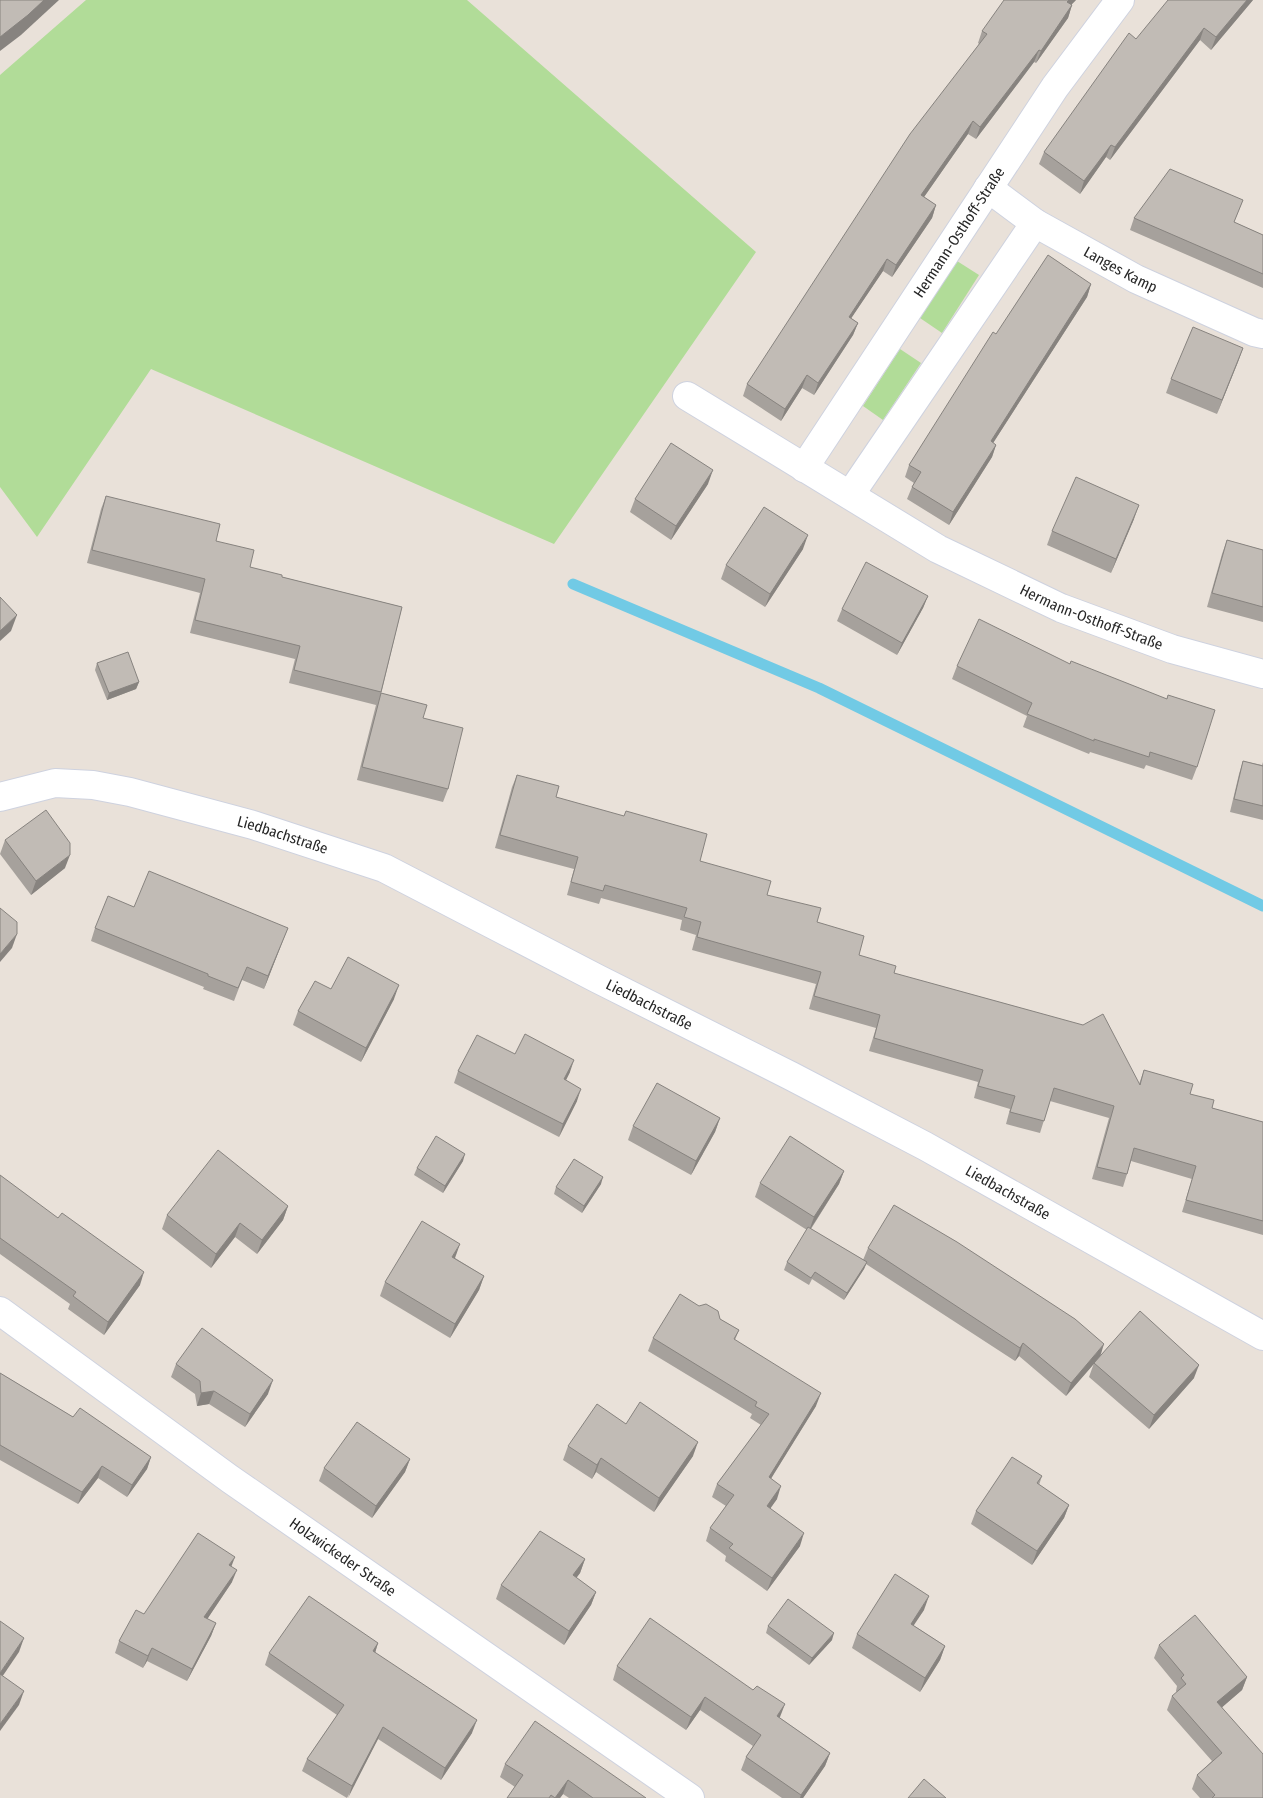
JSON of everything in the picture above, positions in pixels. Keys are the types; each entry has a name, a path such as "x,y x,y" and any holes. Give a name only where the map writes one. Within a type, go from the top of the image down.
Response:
{"street":[{"name":"Hermann-Osthoff-Straße","path":"804,468 1055,87 1120,0"},
{"name":"Langes Kamp","path":"988,188 1035,223 1136,279 1254,332 1263,334"},
{"path":"850,495 1035,223"},
{"name":"Hermann-Osthoff-Straße","path":"687,396 938,549 1061,608 1172,650 1263,674"},
{"name":"Liedbachstraße","path":"0,798 55,783 93,785 121,790 253,825 384,868 925,1146 1263,1336"},
{"name":"Holzwickeder Straße","path":"0,1311 230,1479 690,1798"}],"green space":[{"path":"86,0 467,0 756,252 554,544 151,369 37,537 0,487 0,75"},
{"path":"957,261 979,275 942,333 920,318"},
{"path":"900,349 921,363 883,420 863,406"}],"building":[{"path":"0,0 44,0 0,37"},
{"path":"1004,0 1069,0 1067,2 1072,5 1041,51 1039,50 980,127 973,121 921,195 936,205 896,265 887,259 849,317 858,323 818,383 807,375 785,409 747,384 910,134 987,34 982,31"},
{"path":"1168,0 1247,0 1216,37 1204,28 1115,147 1111,145 1084,181 1044,152 1129,33 1136,39"},
{"path":"1170,169 1243,200 1234,222 1263,235 1263,274 1134,218"},
{"path":"1048,255 1091,284 991,441 996,445 953,512 912,487 921,472 909,465 993,332 996,334"},
{"path":"1193,327 1243,348 1222,400 1171,379"},
{"path":"671,443 713,470 676,526 635,499"},
{"path":"1076,477 1139,505 1116,559 1052,531"},
{"path":"106,496 220,524 216,541 254,550 250,567 282,575 282,577 402,607 381,692 294,670 300,646 195,620 205,579 92,550"},
{"path":"764,507 808,535 770,594 726,565"},
{"path":"1227,540 1263,550 1263,607 1212,593"},
{"path":"866,562 928,596 902,643 842,609"},
{"path":"0,597 17,615 0,631"},
{"path":"979,619 1070,664 1071,661 1167,699 1168,695 1215,710 1197,767 1150,752 1149,757 1094,739 1094,741 1027,714 1032,703 957,666"},
{"path":"128,652 139,682 109,693 97,663"},
{"path":"381,693 427,705 423,718 463,728 448,789 362,767"},
{"path":"1243,761 1263,766 1263,806 1234,799"},
{"path":"517,775 559,786 556,797 624,816 626,811 707,834 700,861 771,881 767,895 821,908 817,922 864,936 859,955 896,966 894,973 1083,1025 1103,1014 1140,1085 1144,1070 1193,1084 1190,1094 1214,1100 1212,1108 1263,1122 1263,1221 1186,1200 1196,1166 1134,1148 1127,1174 1097,1167 1114,1106 1054,1088 1044,1121 1010,1112 1015,1096 978,1086 983,1070 874,1038 880,1015 814,996 821,972 697,937 701,922 684,917 687,908 605,885 603,891 571,882 578,857 500,835"},
{"path":"46,810 70,843 70,855 36,881 5,840"},
{"path":"149,871 288,928 268,976 247,967 238,988 95,928 108,896 134,907"},
{"path":"0,908 17,922 17,934 0,954"},
{"path":"348,957 399,985 366,1048 298,1011 315,981 331,989"},
{"path":"525,1034 574,1060 564,1079 581,1089 563,1124 458,1071 477,1035 515,1054"},
{"path":"657,1083 720,1118 696,1161 633,1126"},
{"path":"436,1136 465,1154 445,1186 417,1168"},
{"path":"790,1136 844,1171 814,1217 760,1183"},
{"path":"218,1150 288,1206 262,1240 240,1223 216,1254 167,1215"},
{"path":"574,1159 603,1177 584,1206 556,1187"},
{"path":"0,1175 58,1218 62,1213 144,1272 108,1322 73,1296 76,1292 0,1238"},
{"path":"894,1205 957,1242 1075,1319 1104,1344 1071,1383 1023,1343 1020,1348 868,1248"},
{"path":"422,1221 460,1244 452,1257 484,1276 455,1324 385,1282"},
{"path":"808,1227 867,1262 847,1293 815,1272 811,1278 787,1262"},
{"path":"680,1294 699,1306 706,1304 718,1311 720,1319 739,1330 734,1339 821,1393 769,1477 781,1486 767,1506 804,1533 772,1578 729,1548 733,1544 710,1528 734,1495 717,1484 769,1414 755,1406 757,1402 653,1338"},
{"path":"1140,1311 1199,1365 1154,1415 1094,1363"},
{"path":"202,1328 273,1380 250,1414 214,1391 201,1393 200,1381 176,1364"},
{"path":"0,1373 73,1417 80,1408 151,1457 132,1485 102,1466 82,1492 0,1445"},
{"path":"640,1402 698,1442 659,1498 601,1458 597,1465 568,1446 597,1404 626,1424"},
{"path":"357,1422 410,1459 376,1506 324,1468"},
{"path":"1012,1457 1042,1476 1037,1483 1069,1505 1037,1551 976,1511"},
{"path":"540,1531 585,1559 573,1575 596,1592 569,1631 501,1585"},
{"path":"198,1533 235,1557 229,1565 237,1570 204,1617 216,1623 192,1669 152,1648 148,1656 119,1641 136,1610 144,1614"},
{"path":"895,1574 929,1596 911,1624 945,1646 925,1678 857,1634"},
{"path":"309,1596 378,1643 373,1651 477,1720 445,1768 383,1727 352,1786 307,1759 344,1705 269,1653"},
{"path":"788,1599 834,1633 812,1658 768,1626"},
{"path":"1195,1615 1247,1677 1217,1702 1263,1754 1263,1798 1212,1798 1215,1795 1197,1775 1222,1753 1172,1696 1186,1684 1181,1678 1184,1675 1159,1645"},
{"path":"650,1618 753,1690 757,1686 785,1704 777,1716 830,1753 801,1795 746,1757 761,1735 705,1697 691,1717 617,1666"},
{"path":"0,1621 24,1638 0,1673"},
{"path":"0,1674 24,1691 0,1724"},
{"path":"535,1721 646,1798 593,1798 568,1780 555,1798 551,1795 549,1798 507,1798 523,1775 505,1764"},
{"path":"924,1779 946,1798 908,1798"}],"waterway":[{"path":"573,584 819,688 1263,906"}]}
